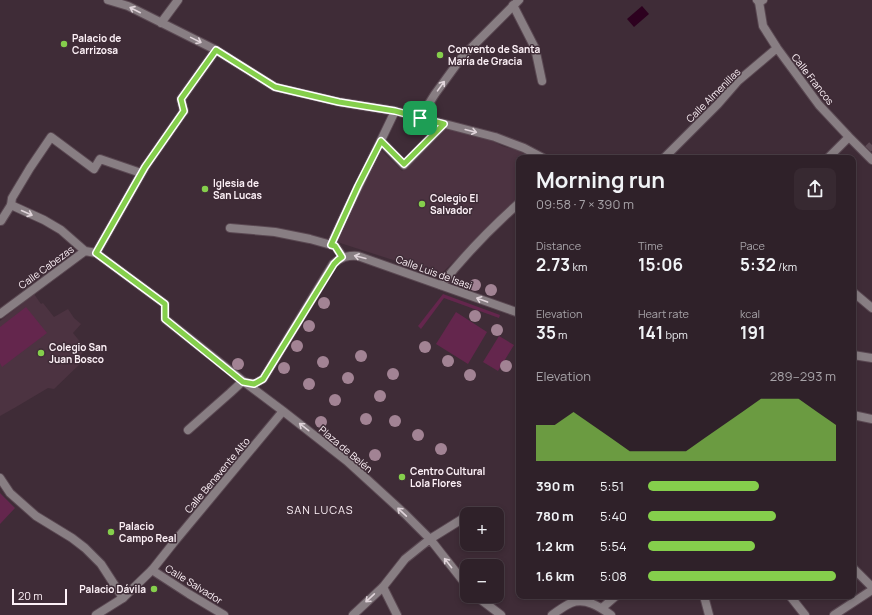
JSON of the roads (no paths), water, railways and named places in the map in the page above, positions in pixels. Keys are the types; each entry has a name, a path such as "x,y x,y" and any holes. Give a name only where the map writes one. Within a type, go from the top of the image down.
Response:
{"street":[{"path":"108,0 128,6 216,50 275,87 339,102 395,111 502,139 537,155"},
{"path":"161,23 178,0"},
{"name":"Calle Francos","path":"760,1 763,26 778,48 819,105 848,137 866,150 872,160"},
{"path":"420,118 462,56 516,3 535,48 542,81"},
{"name":"Calle Almenillas","path":"667,155 738,82 778,48"},
{"path":"10,205 44,220 60,230 85,251 96,253 141,173 184,111 181,99 216,50"},
{"path":"331,245 395,111"},
{"path":"381,141 404,164 444,124"},
{"path":"831,155 848,137"},
{"path":"0,221 2,221 12,198 30,168 51,138 94,169 100,159 141,173"},
{"path":"441,285 462,260 516,206"},
{"path":"188,430 243,382 254,384 263,379 334,264 342,257 335,246 310,239 275,232 230,228"},
{"name":"Calle Cabezas","path":"0,314 85,251"},
{"name":"Plaza de Belén","path":"96,253 165,304 165,319 243,382 283,411 347,462 430,539 460,577"},
{"name":"Calle Luis de Isasi","path":"342,257 351,255 358,256 516,312"},
{"path":"856,295 872,308"},
{"path":"856,355 872,358"},
{"name":"Calle Benavente Alto","path":"96,615 123,598 152,570 283,411"},
{"path":"856,416 872,419"},
{"path":"0,478 10,493 36,516 72,538 85,548 101,564 123,598"},
{"path":"353,615 383,587 405,559 430,539 460,520"},
{"name":"Calle Salvador","path":"152,570 224,615"},
{"path":"834,615 872,588 856,571"},
{"path":"383,587 398,615"},
{"path":"602,608 612,599"},
{"path":"705,599 709,615"},
{"path":"792,599 805,615"},
{"path":"552,615 572,603 585,601 602,608 611,615"},
{"path":"485,603 501,615"}],"tunnel":[{"path":"868,149 872,145"}],"place":[{"name":"Palacio de Carrizosa","path":"64,44"},
{"name":"Convento de Santa María de Gracia","path":"440,55"},
{"name":"Iglesia de San Lucas","path":"205,189"},
{"name":"Colegio El Salvador","path":"422,204"},
{"name":"Colegio San Juan Bosco","path":"41,353"},
{"name":"Centro Cultural Lola Flores","path":"402,477"},
{"name":"Palacio Campo Real","path":"111,532"},
{"name":"Palacio Dávila","path":"154,589"}],"district":[{"name":"SAN LUCAS","path":"320,510"}]}
